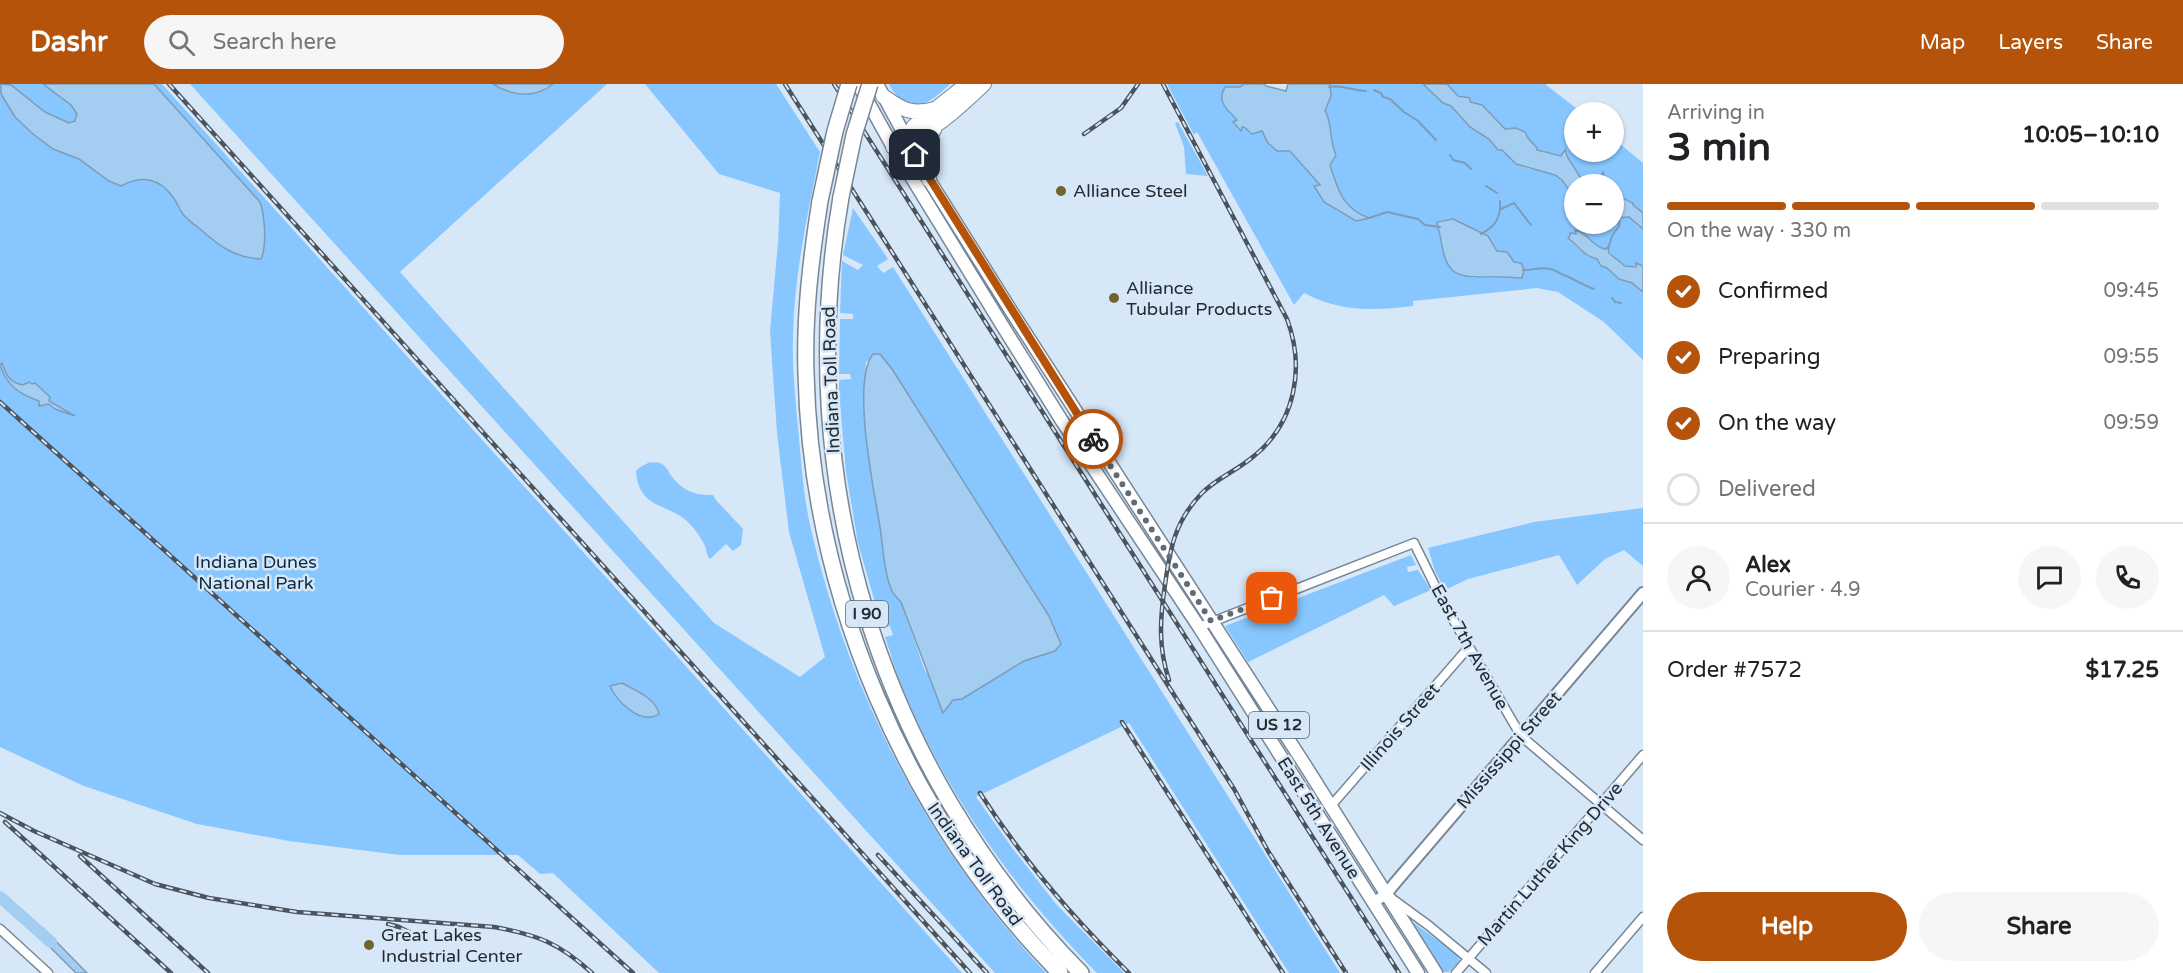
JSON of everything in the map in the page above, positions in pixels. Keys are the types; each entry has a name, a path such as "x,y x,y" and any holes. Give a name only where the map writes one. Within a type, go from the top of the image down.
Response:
{"highway":[{"name":"Indiana Toll Road","path":"849,84 835,131 820,201 808,297 806,383 811,448 828,550 876,696 932,805 983,881 1060,973"},
{"name":"Indiana Toll Road","path":"870,84 854,135 842,197 833,245 828,308 828,410 838,500 847,543 872,632 916,742 982,854 1022,908 1081,973"},
{"path":"906,139 914,126 967,84"},
{"path":"893,147 906,139 920,135 984,84"},
{"path":"880,90 902,110 923,112 937,108"},
{"path":"929,180 927,144 937,123"}],"main road":[{"name":"East 5th Avenue","path":"858,84 893,147 1062,421 1200,627 1418,973"},
{"name":"East 5th Avenue","path":"880,90 929,180 1027,336 1436,973"}],"street":[{"name":"East 7th Avenue","path":"1211,621 1263,603 1413,543 1469,647 1521,736 1643,840"},
{"name":"Mississippi Street","path":"1373,903 1386,894 1643,593"},
{"path":"1200,627 1211,621"},
{"name":"Illinois Street","path":"1330,807 1469,647"},
{"name":"Martin Luther King Drive","path":"1456,973 1643,755"},
{"path":"1386,894 1486,973"},
{"path":"1595,973 1643,917"},
{"path":"0,929 48,973"}],"green space":[{"name":"Indiana Dunes National Park","path":"0,84 162,84 962,973 659,973 553,873 540,874 518,855 400,855 289,841 197,824 84,786 0,747"},
{"path":"190,84 493,84 504,91 545,90 553,84 607,84 400,272 714,623 800,677 825,657 789,532 777,433 770,331 780,193 719,174 645,84 776,84 820,152 799,267 794,313 793,359 802,476 810,525 826,587 846,648 898,765 930,821 965,874 1004,925 1046,973 995,973"},
{"path":"889,84 950,84 929,101 912,104 900,98"},
{"path":"1167,84 1244,84 1222,104 1237,120 1238,130 1242,127 1262,131 1268,143 1290,151 1321,185 1314,186 1337,211 1369,218 1353,209 1342,197 1330,165 1335,155 1329,120 1325,111 1331,96 1330,84 1423,84 1489,139 1498,150 1505,152 1520,165 1551,173 1564,181 1564,234 1577,234 1570,237 1578,248 1597,259 1601,266 1607,268 1619,279 1632,283 1643,292 1643,360 1604,322 1558,292 1537,288 1413,301 1413,306 1384,309 1344,307 1304,293 1294,305 1197,132 1194,135","holes":["1442,220 1460,222 1488,236 1498,251 1502,251 1514,262 1519,277 1472,278 1440,241"]},
{"path":"1447,84 1545,84 1568,102 1564,102 1564,154 1561,156 1537,150 1523,135 1505,129 1482,105 1452,93"},
{"path":"1178,122 1208,176 1186,174 1184,147 1175,123"},
{"path":"1624,147 1643,163 1643,213 1632,205 1633,202 1624,198 1624,174 1578,174 1571,162 1624,162"},
{"path":"853,208 888,259 877,266 883,273 893,267 1340,973 1289,973 1129,723 976,797 1056,904 1124,973 1097,973 1038,909 986,840 941,767 903,689 885,637 893,635 890,626 882,627 858,543 846,472 839,391 839,380 851,379 850,374 839,374 840,319 853,319 853,314 840,313 842,261 858,270 863,265 843,255","holes":["880,354 892,369 1049,616 1061,644 1055,651 1024,661 962,699 953,700 925,671 901,602 868,457 864,412 866,362"]},
{"path":"1624,217 1629,217 1643,229 1643,266 1623,264 1608,251 1595,245 1584,234 1624,234"},
{"path":"650,462 663,465 674,480 689,491 713,495 743,529 741,545 733,551 726,544 710,559 702,540 689,523 681,516 655,504 642,493 636,471"},
{"path":"1643,508 1643,566 1624,550 1605,559 1577,585 1559,555 1468,579 1445,590 1435,571 1428,548 1534,522"},
{"path":"1411,555 1416,565 1407,567 1408,572 1418,570 1431,590 1394,606 1384,595 1248,662 1225,626"},
{"path":"1414,923 1459,956 1459,961 1449,972 1443,972 1440,969 1411,924"}],"shaded area":[{"path":"1,84 11,85 45,112 69,123 75,121 77,114 71,105 43,84 154,84 260,202 265,231 261,259 235,254 214,241 186,218 168,191 156,182 143,179 121,186 109,181 79,159 53,149 15,117 1,94"},
{"path":"493,84 553,84 539,92 523,94 508,91"},
{"path":"1244,84 1264,84 1286,91 1288,84 1330,84 1331,96 1325,111 1336,155 1330,165 1342,197 1353,209 1369,218 1356,221 1324,202 1314,186 1320,185 1290,151 1277,151 1268,143 1262,131 1252,134 1242,127 1241,131 1233,122 1237,120 1226,109 1222,97 1225,87 1240,87"},
{"path":"1423,84 1447,84 1458,96 1470,98 1470,102 1482,105 1505,129 1516,128 1525,132 1537,150 1561,156 1564,152 1564,162 1571,162 1578,174 1564,174 1564,183 1555,175 1516,164 1502,150 1498,150 1489,139 1470,127 1451,106 1443,103"},
{"path":"1624,199 1633,203 1643,213 1643,229 1629,217 1624,217"},
{"path":"1453,219 1488,236 1497,251 1507,252 1514,262 1521,263 1524,270 1522,278 1466,276 1452,270 1445,257 1437,222"},
{"path":"1570,234 1584,234 1598,246 1606,249 1608,247 1609,253 1625,266 1636,267 1636,263 1643,266 1643,292 1632,283 1619,279 1607,268 1601,266 1597,259 1581,250 1568,238"},
{"path":"873,354 880,354 892,369 1049,616 1061,644 1055,651 1024,661 962,699 953,700 943,713 901,602 889,584 885,568 869,463 864,411 867,368"},
{"path":"2,363 12,380 23,385 29,382 35,383 50,397 49,401 75,416 55,409 49,404 39,406 39,401 25,395 10,384 0,365"},
{"path":"622,683 654,703 659,714 645,717 623,705 610,686"},
{"path":"43,928 87,973 76,973 36,933"}],"waterway":[{"path":"1329,87 1338,86 1366,91"},
{"path":"1374,90 1390,99 1418,121 1436,140"},
{"path":"1450,155 1453,160 1465,163 1471,169"},
{"path":"1486,186 1497,193"},
{"path":"1481,234 1496,220 1500,212 1500,201"},
{"path":"1501,209 1514,203 1531,225"},
{"path":"1369,218 1387,212 1418,219 1425,225 1440,227"},
{"path":"1608,249 1613,234"},
{"path":"1523,270 1551,269 1594,289"},
{"path":"1612,298 1615,302 1621,303"},
{"path":"0,897 51,942"}],"railway":[{"path":"169,84 970,973"},
{"path":"785,84 1234,789 1268,851 1346,973"},
{"path":"834,84 1399,973"},
{"path":"1084,134 1121,108 1138,84"},
{"path":"1163,84 1287,319 1292,337 1296,374 1288,410 1268,442 1248,461 1202,493 1186,514 1175,536 1169,559 1161,632 1163,656 1169,680"},
{"path":"0,402 633,973"},
{"path":"1122,722 1283,973"},
{"path":"980,793 1013,842 1049,887 1129,973"},
{"path":"0,813 34,831 155,884 209,898 297,912 509,930 536,937 558,947 592,973"},
{"path":"5,822 171,973"},
{"path":"878,855 987,973"},
{"path":"80,856 208,973"},
{"path":"388,924 418,937"}],"way so far":[{"path":"1093,439 1211,621 1272,598"}],"place":[{"name":"Alliance Steel","path":"1061,191"},
{"name":"Alliance Tubular Products","path":"1114,298"},
{"name":"Great Lakes Industrial Center","path":"369,945"}],"route":[{"path":"915,155 1093,439"}]}
